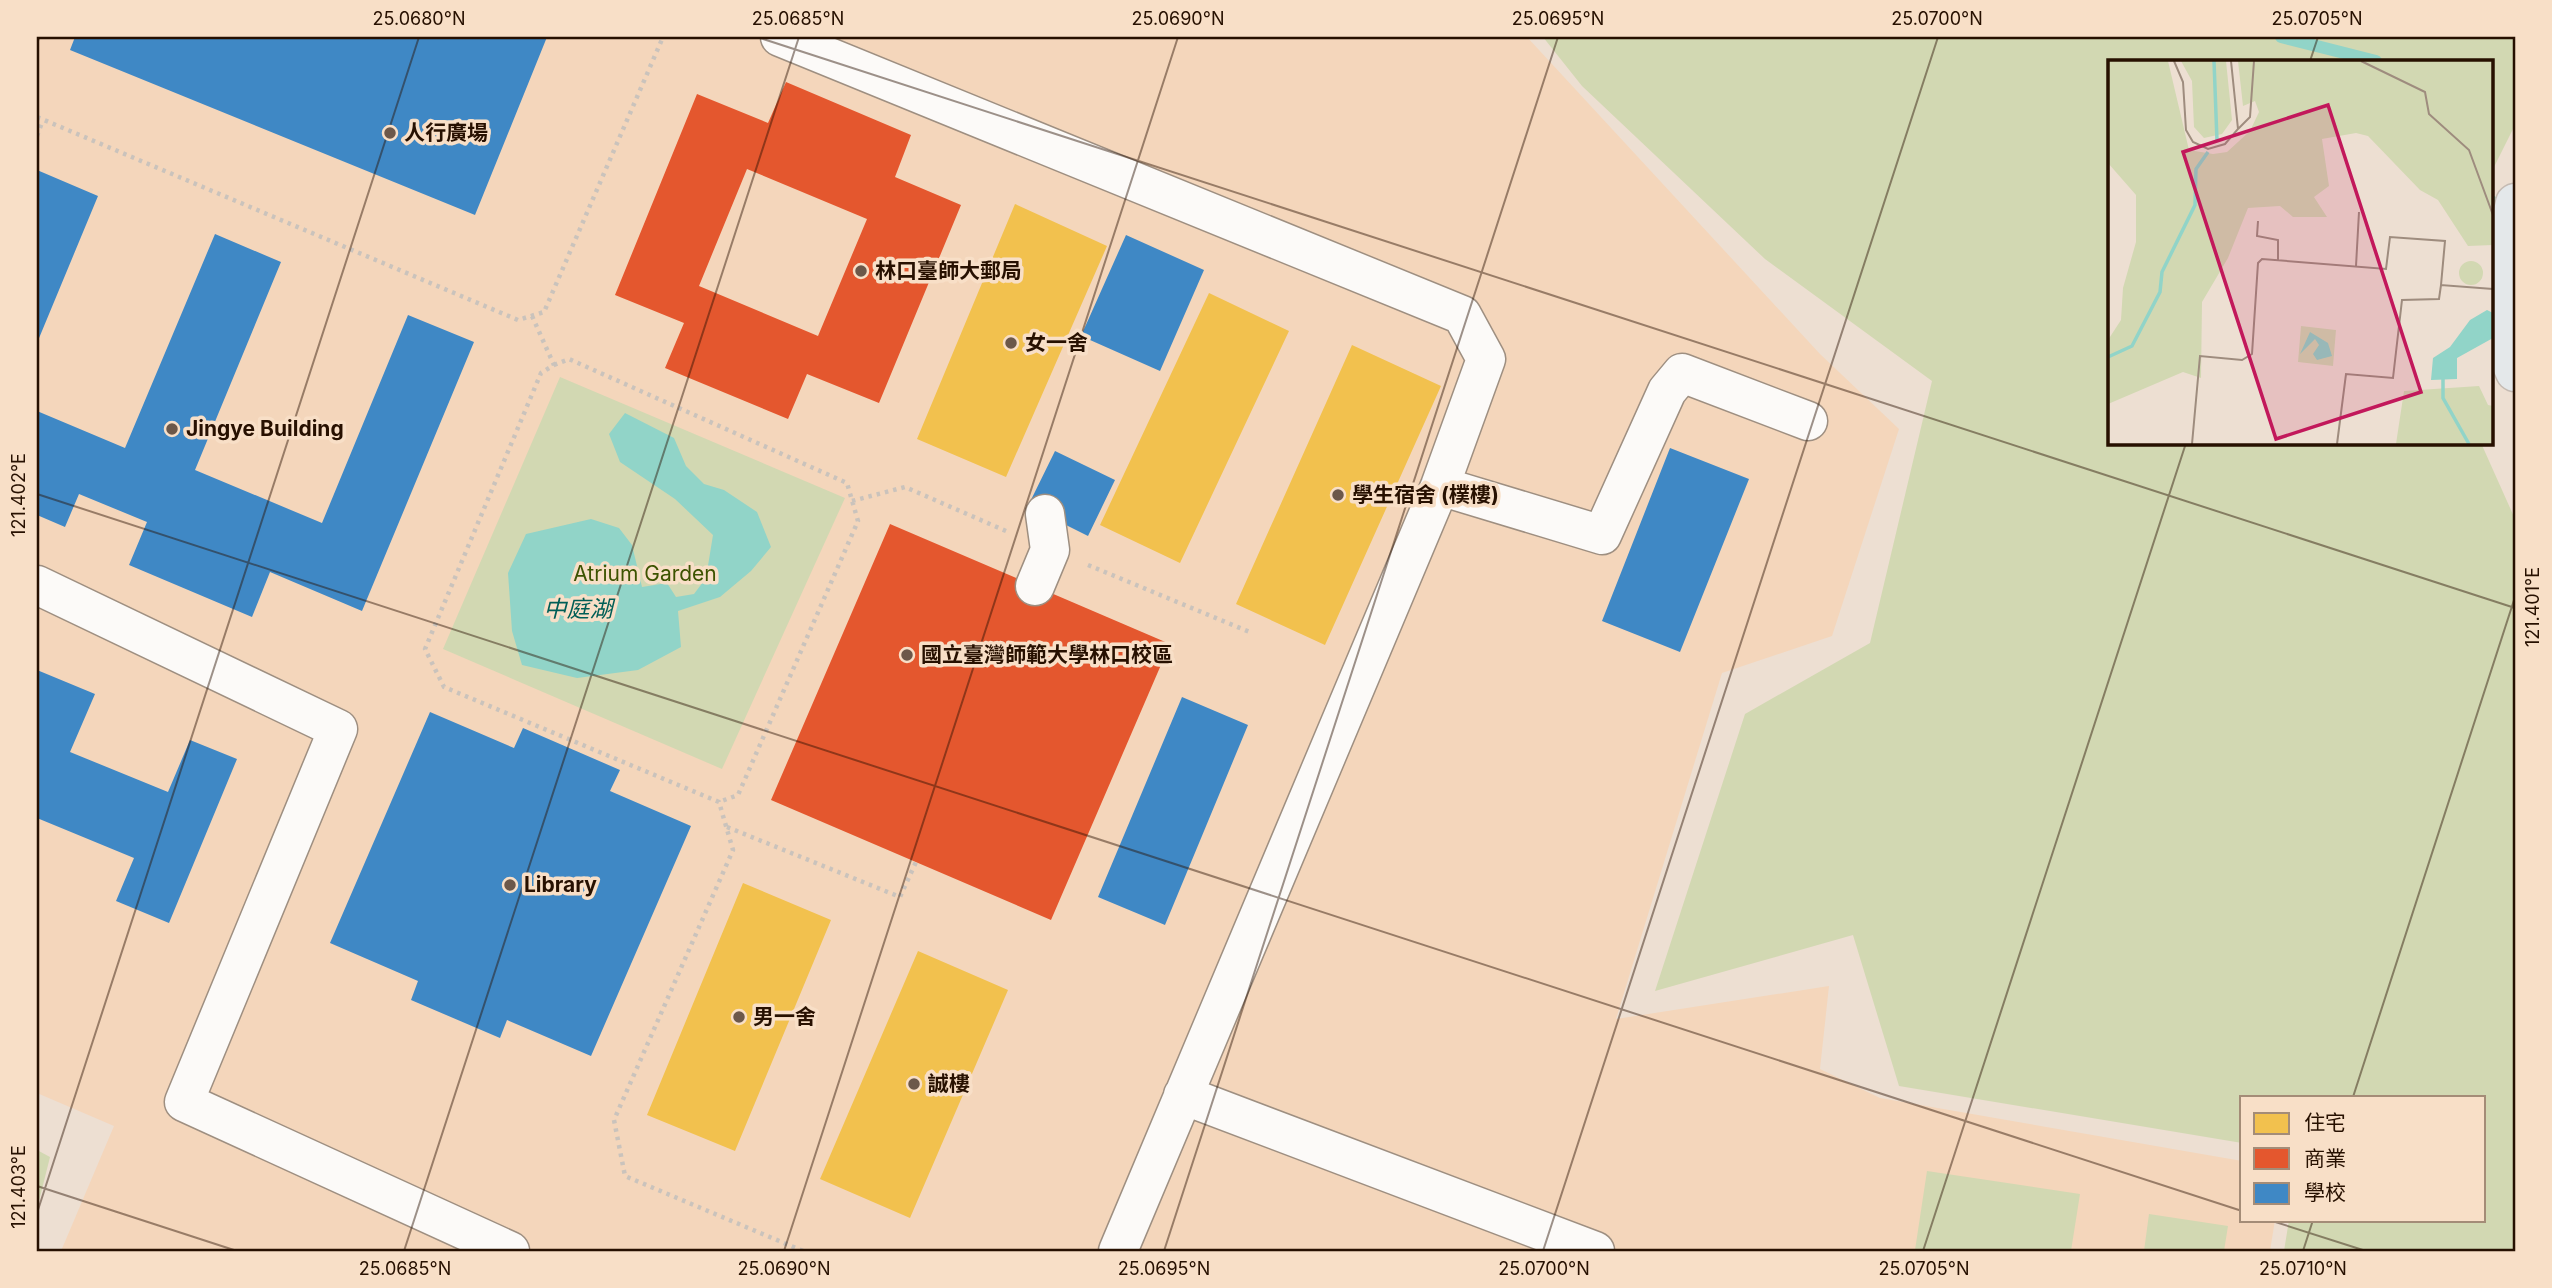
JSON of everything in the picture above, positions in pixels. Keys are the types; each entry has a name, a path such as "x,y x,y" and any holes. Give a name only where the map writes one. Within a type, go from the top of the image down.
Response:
{"main road":[{"path":"2515,204 2495,290 2515,372"}],"street":[{"path":"780,37 1462,316 1486,359 1440,486 1118,1251"},
{"path":"1440,486 1602,535 1667,391 1682,373 1808,421"},
{"path":"1035,586 1050,550 1045,514"},
{"path":"37,584 338,729 184,1102 510,1251"},
{"path":"1183,1095 1595,1251"}],"path":[{"path":"37,117 518,320 544,312 663,37"},
{"path":"37,136 43,120"},
{"path":"532,316 554,365"},
{"path":"569,359 847,483 858,521 738,795 719,802 444,687 425,649 541,373 569,359"},
{"path":"719,802 733,850 614,1120 625,1176 803,1251"},
{"path":"727,827 900,897 916,862"}],"shaded area":[{"name":"國立臺灣師範大學林口校區","path":"37,37 1527,37 1820,354 1899,429 1832,636 1722,673 1616,1019 1829,986 1820,1069 1880,1098 2240,1161 2240,1222 2275,1222 2270,1251 61,1251 114,1126 37,1093"}],"green space":[{"path":"1543,37 2515,37 2515,125 2492,171 2492,60 2108,60 2108,444 2481,444 2515,519 2515,1251 2284,1251 2289,1222 2486,1222 2486,1096 2240,1096 2240,1143 1899,1086 1853,935 1655,991 1745,714 1870,643 1932,381 1765,259 1582,86"},
{"name":"Atrium Garden","path":"560,377 845,498 722,769 443,649"},
{"path":"37,1150 50,1157 37,1209"},
{"path":"1927,1171 2080,1194 2071,1251 1915,1250"},
{"path":"2149,1214 2228,1226 2224,1251 2144,1251"}],"water":[{"name":"中庭湖","path":"625,413 674,438 686,466 704,484 724,490 757,512 771,547 751,571 720,597 678,611 681,647 638,670 577,678 522,665 512,631 508,573 526,534 591,519 619,528 632,545 642,587 667,583 676,597 694,594 706,578 713,535 675,499 620,462 609,434"}],"building: 住宅":[{"name":"女一舍","path":"1015,204 1107,246 1006,477 917,439"},
{"path":"1209,293 1289,331 1180,563 1100,525"},
{"name":"學生宿舍 (樸樓)","path":"1352,345 1441,386 1325,645 1236,604"},
{"name":"男一舍","path":"743,883 831,920 735,1151 647,1115"},
{"name":"誠樓","path":"918,951 1008,990 910,1218 820,1179"}],"building: 商業":[{"path":"786,82 911,135 895,177 961,205 879,403 807,374 788,419 665,368 684,323 615,295 697,94 768,123","holes":["747,169 867,219 818,336 699,286"]},
{"path":"890,524 1170,644 1051,920 771,800"}],"building: 學校":[{"name":"人行廣場","path":"75,37 547,37 475,215 70,50"},
{"path":"37,170 98,196 37,343"},
{"name":"Jingye Building","path":"215,234 281,262 195,470 322,523 408,315 474,342 362,611 270,572 252,617 129,565 147,522 79,494 65,527 37,515 37,411 125,448"},
{"path":"1126,235 1204,270 1160,371 1081,336"},
{"path":"1670,448 1749,479 1680,652 1602,621"},
{"path":"1055,451 1115,480 1088,536 1028,506"},
{"path":"37,670 95,694 70,752 168,792 190,740 237,759 169,923 116,901 134,858 37,818"},
{"path":"1182,697 1248,725 1165,925 1098,897"},
{"name":"Library","path":"430,712 514,748 523,728 620,770 610,791 691,826 591,1056 507,1020 500,1038 411,1000 418,981 330,943"}],"waterway":[{"path":"2281,37 2372,60"}],"place":[{"name":"人行廣場","path":"390,133"},
{"name":"林口臺師大郵局","path":"861,271"},
{"name":"女一舍","path":"1011,343"},
{"name":"Jingye Building","path":"172,429"},
{"name":"學生宿舍 (樸樓)","path":"1338,495"},
{"name":"國立臺灣師範大學林口校區","path":"907,655"},
{"name":"Library","path":"510,885"},
{"name":"男一舍","path":"739,1017"},
{"name":"誠樓","path":"914,1084"}]}
